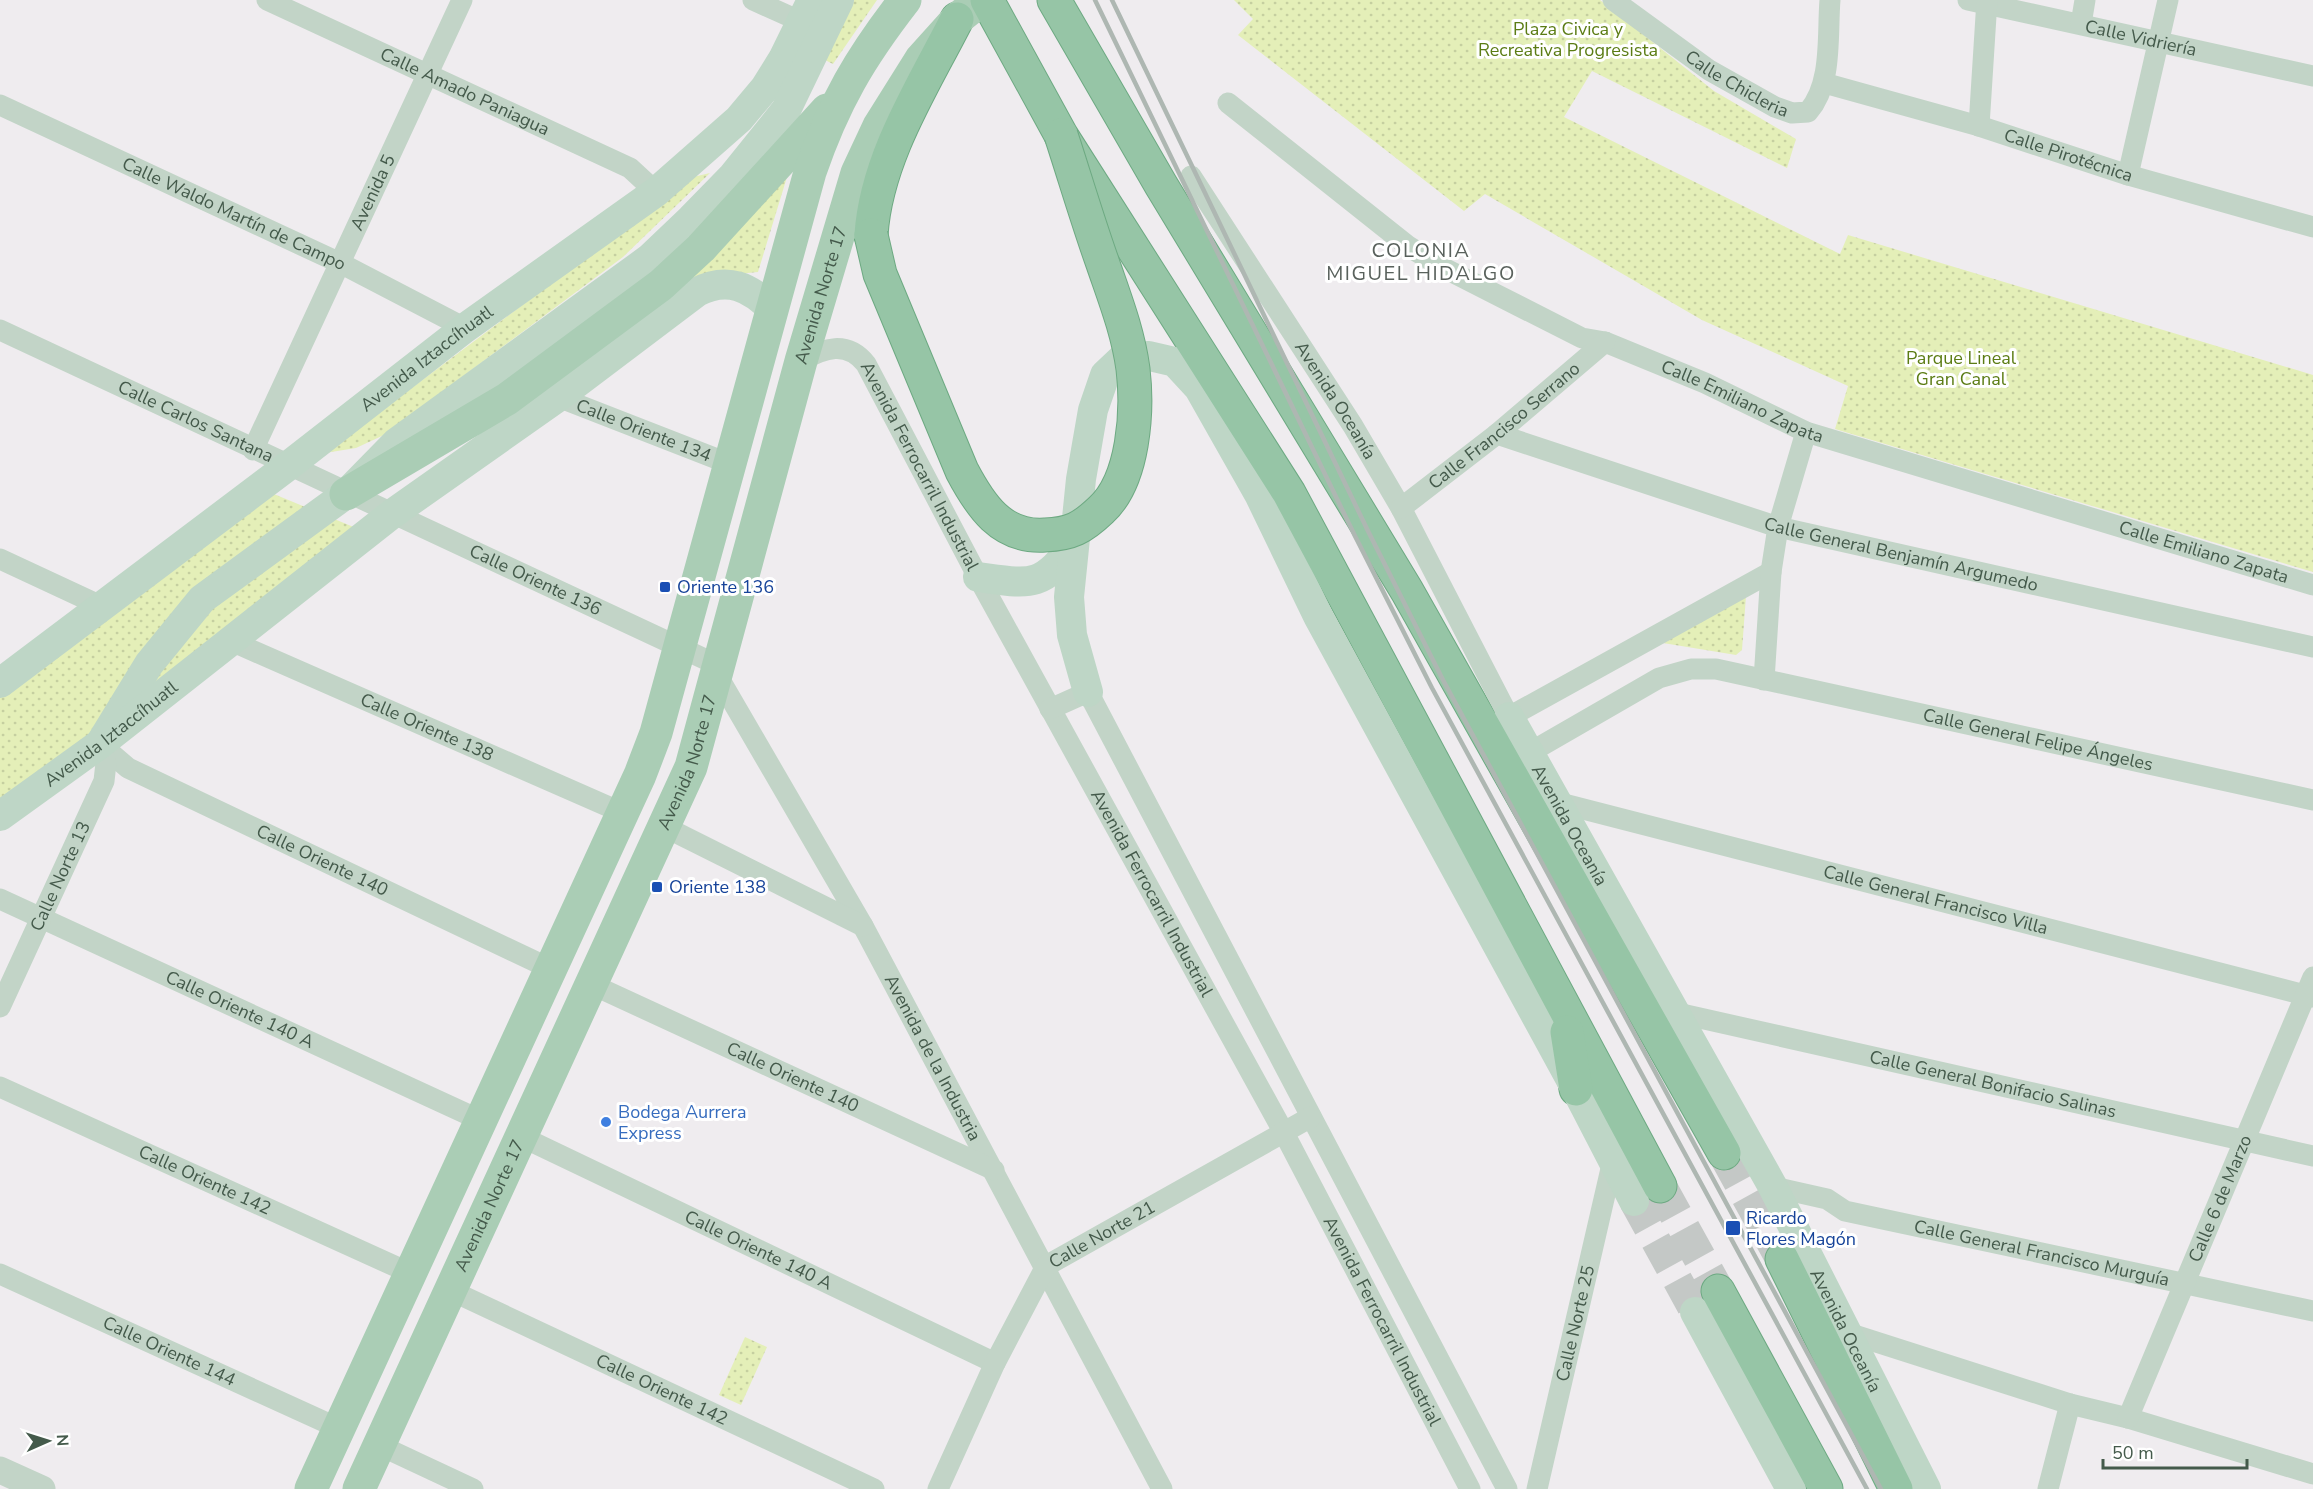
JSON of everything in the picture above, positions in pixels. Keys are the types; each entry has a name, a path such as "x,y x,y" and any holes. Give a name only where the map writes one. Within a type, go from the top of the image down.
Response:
{"highway":[{"path":"987,0 1061,135 1289,493 1563,1006 1647,1194"},
{"name":"Avenida Oceanía","path":"1054,0 1176,180 1724,1153"},
{"path":"969,9 895,143 873,207 871,235 880,274 975,497 988,515 1014,530 1040,536 1067,534 1088,522 1107,505 1119,487 1128,465 1133,370 1120,308 1061,135"},
{"path":"1407,591 1442,635 1491,716 1509,717"},
{"path":"1563,1006 1576,1089"},
{"name":"Avenida Oceanía","path":"1782,1259 1896,1489"},
{"path":"1707,1302 1826,1489"}],"main road":[{"path":"346,494 396,443 649,259 692,219 733,176 786,110 839,0"},
{"path":"100,744 149,664 202,599 346,494 507,399 661,285 701,248 759,182 839,98 866,53 905,0"},
{"name":"Avenida Norte 17","path":"359,1489 593,985 691,767 801,361 842,219 868,149 897,94 916,66 969,9"},
{"name":"Avenida Iztaccíhuatl","path":"0,683 288,466 465,328 656,192 740,119 765,88 807,11"},
{"name":"Avenida Norte 17","path":"311,1489 623,813 656,734 678,646 810,172 839,98"},
{"name":"Avenida Iztaccíhuatl","path":"0,816 100,744 392,514 558,397 708,287 729,284 746,287 773,310"},
{"path":"1088,692 1072,635 1069,597 1081,478 1093,410 1105,375 1124,358 1149,356 1175,362 1199,388 1259,494 1318,616 1576,1089 1612,1160 1647,1194"},
{"path":"978,577 1015,582 1037,580 1056,569 1074,544"},
{"name":"Avenida Oceanía","path":"1509,717 1773,1187 1926,1489"},
{"path":"1707,1302 1791,1489"}],"street":[{"name":"Calle Amado Paniagua","path":"267,0 630,168 656,192"},
{"name":"Avenida 5","path":"253,450 462,0"},
{"path":"753,0 807,11"},
{"name":"Calle Chicleria","path":"1613,0 1709,70 1775,107 1792,113 1808,112 1818,100 1824,83"},
{"path":"1824,83 1830,0"},
{"path":"2081,24 2085,0"},
{"path":"2128,175 2168,0"},
{"path":"1979,126 1981,1"},
{"name":"Calle Vidriería","path":"1981,1 2313,76"},
{"name":"Calle Pirotécnica","path":"1824,83 1979,126 2128,175 2313,226"},
{"name":"Calle Emiliano Zapata","path":"1228,103 1416,251 1440,266 1582,338 1605,342 1705,383 1806,432 2313,585"},
{"name":"Calle Waldo Martín de Campo","path":"0,105 340,263 465,328"},
{"name":"Avenida Oceanía","path":"1176,180 1353,426 1401,508 1509,717"},
{"name":"Calle Carlos Santana","path":"0,330 392,514"},
{"name":"Calle Francisco Serrano","path":"1401,508 1497,434 1605,342"},
{"name":"Avenida Ferrocarril Industrial","path":"801,361 821,351 836,347 855,353 867,364 978,577 1283,1131 1470,1489"},
{"name":"Calle Oriente 134","path":"558,397 729,464"},
{"path":"1764,680 1770,572 1778,527 1806,432"},
{"name":"Calle General Benjamín Argumedo","path":"1497,434 1778,527 2313,647"},
{"name":"Calle Oriente 136","path":"392,514 678,646"},
{"path":"0,559 102,606"},
{"path":"1509,717 1770,572"},
{"name":"Calle Oriente 138","path":"231,641 623,813"},
{"name":"Avenida de la Industria","path":"678,646 709,661 863,926 1046,1266 1162,1489"},
{"name":"Calle General Felipe Ángeles","path":"1529,753 1659,678 1691,669 1708,669 2313,800"},
{"path":"1050,709 1088,692"},
{"name":"Avenida Ferrocarril Industrial","path":"1088,692 1507,1489"},
{"name":"Calle Norte 13","path":"0,1007 104,781 106,763 100,744"},
{"name":"Calle Oriente 140","path":"100,744 128,768 551,969"},
{"name":"Calle General Francisco Villa","path":"1556,802 2311,990"},
{"path":"665,827 863,926"},
{"name":"Calle Oriente 140 A","path":"0,899 480,1120"},
{"name":"Calle Oriente 140","path":"593,985 994,1170"},
{"name":"Calle 6 de Marzo","path":"2128,1418 2183,1283 2311,990"},
{"name":"Calle General Bonifacio Salinas","path":"1673,1012 2313,1156"},
{"name":"Calle Oriente 142","path":"0,1087 410,1273"},
{"name":"Calle Norte 21","path":"938,1489 995,1363 1046,1266 1311,1117"},
{"name":"Calle Oriente 140 A","path":"522,1137 995,1363"},
{"name":"Calle Norte 25","path":"1537,1489 1612,1160"},
{"name":"Calle General Francisco Murguía","path":"1773,1187 1827,1199 1845,1211 2313,1311"},
{"name":"Calle Oriente 144","path":"0,1274 338,1428"},
{"name":"Calle Oriente 142","path":"452,1291 874,1489"},
{"path":"1848,1334 2070,1404 2128,1418 2313,1474"},
{"path":"2048,1489 2070,1404"},
{"path":"379,1445 473,1489"},
{"path":"0,1470 42,1489"}],"green space":[{"path":"854,0 877,0 833,64 823,59"},
{"name":"Parque Lineal Gran Canal","path":"1234,0 1600,0 1714,91 1796,139 1787,168 1592,71 1564,117 1840,254 1848,235 2313,375 2313,572 1835,429 1848,386 1702,320 1485,194 1464,211 1238,35 1253,19"},
{"path":"794,154 758,272 716,276 673,287"},
{"path":"710,173 623,257 384,435 356,448 325,453 693,177"},
{"path":"269,492 356,528 0,807 0,688"},
{"path":"1746,596 1742,650 1736,655 1663,643"},
{"path":"745,1337 767,1347 741,1405 719,1395"}],"tunnel":[{"path":"1724,1153 1782,1259"},
{"path":"1660,1186 1718,1291"},
{"path":"1634,1201 1695,1312"}],"railway":[{"path":"1095,0 1355,536 1432,688 1867,1489"},
{"path":"1112,0 1368,531 1443,680 1881,1489"}],"place":[{"name":"Oriente 136","path":"665,587"},
{"name":"Oriente 138","path":"657,887"},
{"name":"Bodega Aurrera Express","path":"606,1122"},
{"name":"Ricardo Flores Magón","path":"1733,1228"}],"district":[{"name":"COLONIA MIGUEL HIDALGO","path":"1421,262"}],"park label":[{"name":"Plaza Civica y Recreativa Progresista","path":"1568,39"}]}
